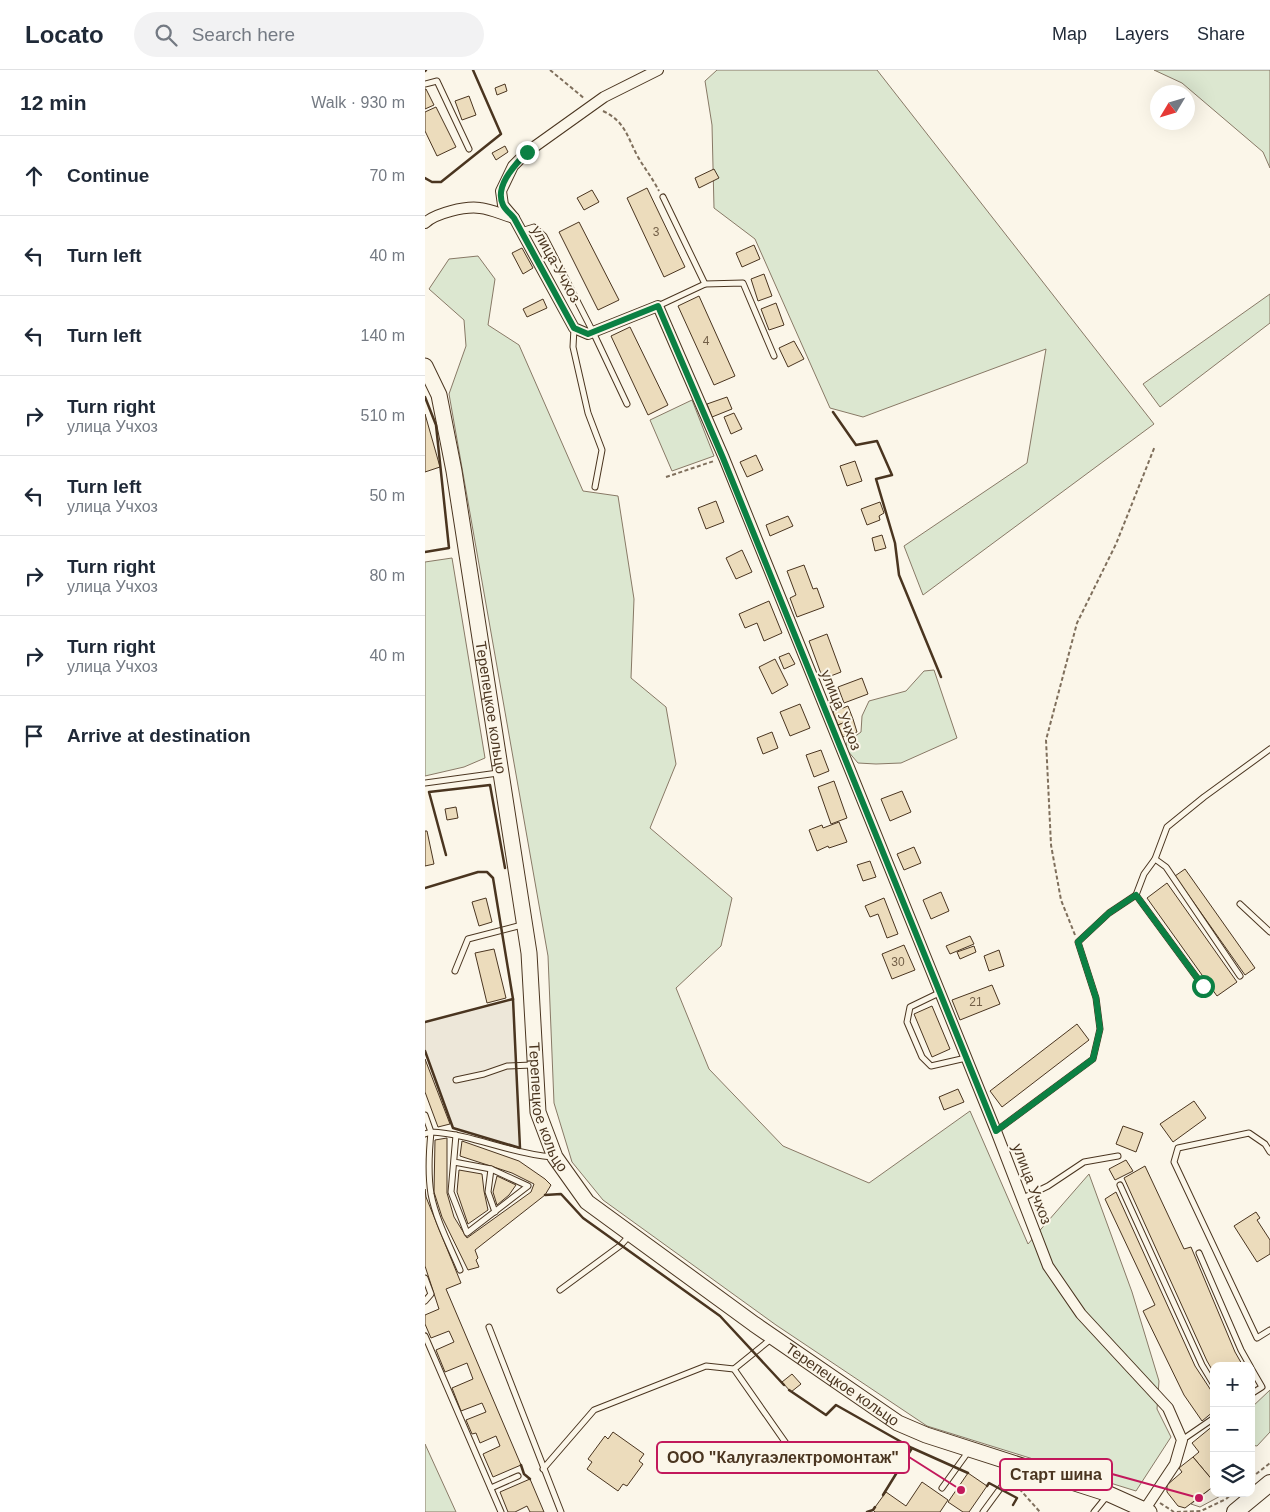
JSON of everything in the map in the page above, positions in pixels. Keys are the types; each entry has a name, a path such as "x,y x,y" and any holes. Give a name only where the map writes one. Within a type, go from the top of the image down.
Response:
{"main road":[{"path":"1235,1512 1270,1483"}],"street":[{"name":"улица Учхоз","path":"574,328 514,218 503,205 501,191 513,166 527,152 604,97 658,70"},
{"path":"425,223 429,219 450,211 479,208 514,218"},
{"name":"улица Учхоз","path":"658,306 723,458 996,1131 1048,1266 1081,1314 1168,1408 1182,1440"},
{"path":"574,328 588,334 658,306"},
{"name":"Терепецкое кольцо","path":"425,367 439,395 447,432 525,924 529,954 538,1112 555,1157 587,1202 773,1337 898,1424 926,1436 1149,1506"},
{"path":"1149,1506 1175,1464 1182,1440"}],"lane":[{"path":"425,84 437,80 469,149"},
{"path":"663,197 705,284"},
{"path":"521,231 534,227 544,236 627,404"},
{"path":"658,306 705,284 743,284 774,356"},
{"path":"574,328 573,347 577,366 588,413 602,450 595,487"},
{"path":"996,1131 1093,1059 1100,1029 1096,998 1078,942 1109,913 1136,895 1144,874 1155,859 1167,827 1204,796 1270,749"},
{"path":"425,783 501,772"},
{"path":"1155,859 1166,867 1240,976"},
{"path":"1136,895 1203,986"},
{"path":"1240,904 1270,932"},
{"path":"455,971 468,939 525,924"},
{"path":"939,993 910,1007 907,1022 922,1057 931,1066 966,1058"},
{"path":"456,1080 485,1074 507,1066 535,1065"},
{"path":"425,1115 430,1145 431,1194 438,1217 460,1270"},
{"path":"428,1133 456,1135 532,1156 555,1157"},
{"path":"1270,1152 1265,1144 1249,1133 1178,1148 1174,1162 1257,1338 1270,1330"},
{"path":"454,1162 491,1169 528,1186 467,1233 451,1192 456,1135"},
{"path":"1021,1199 1048,1186 1084,1162 1118,1156"},
{"path":"491,1169 488,1192 495,1212"},
{"path":"1120,1185 1202,1365 1210,1378"},
{"path":"560,1290 621,1245 631,1234"},
{"path":"1199,1253 1241,1350 1248,1362"},
{"path":"425,1278 431,1294 425,1302"},
{"path":"489,1327 561,1512"},
{"path":"425,1336 501,1512"},
{"path":"543,1469 594,1410 705,1366 734,1369 773,1337"},
{"path":"734,1369 791,1450"},
{"path":"1255,1374 1262,1387 1255,1391"},
{"path":"1182,1440 1210,1421"},
{"path":"942,1488 970,1449"},
{"path":"983,1512 1017,1464"},
{"path":"491,1488 518,1476"},
{"path":"1094,1512 1109,1494"}],"path":[{"path":"550,70 593,106 613,116 623,125 639,158 663,197"},
{"path":"1078,942 1061,900 1051,845 1046,740 1077,623 1116,544 1155,446"},
{"path":"666,477 723,458"},
{"path":"1255,1475 1270,1463"},
{"path":"1008,1477 1040,1512"},
{"path":"1149,1506 1174,1512 1201,1511 1228,1497"}],"green space":[{"path":"717,70 877,70 1154,424 923,595 904,546 1027,463 1046,349 863,417 830,408 755,239 714,208 712,125 705,81"},
{"path":"1154,70 1270,70 1270,168 1263,152 1195,94 1195,85 1184,85"},
{"path":"478,256 495,279 488,325 519,345 583,491 618,496 634,599 631,678 666,707 676,764 650,828 732,898 721,946 676,988 709,1069 783,1146 869,1183 970,1111 1028,1244 1089,1174 1132,1292 1159,1381 1157,1409 1171,1437 1136,1491 927,1426 776,1325 603,1200 572,1162 554,1103 548,956 449,394 466,346 464,320 429,289 449,259"},
{"path":"1270,294 1270,323 1160,407 1143,384"},
{"path":"692,400 714,456 672,471 650,420"},
{"path":"452,558 485,758 464,767 425,776 425,562"},
{"path":"934,670 957,738 901,763 858,763 847,750 846,743 861,732 862,716 869,701 906,691 924,671"},
{"path":"1270,1390 1270,1432 1257,1446 1255,1446 1255,1404"},
{"path":"425,1444 456,1512 425,1512"}],"shaded area":[{"path":"513,999 520,1148 453,1128 425,1051 425,1022"},
{"path":"1210,1489 1210,1497 1219,1497 1200,1507 1191,1504"}],"building":[{"path":"505,84 507,91 497,95 495,88"},
{"path":"425,89 434,105 425,109"},
{"path":"469,96 476,115 462,120 455,101"},
{"path":"436,107 456,147 437,156 425,131 425,112"},
{"path":"505,146 508,152 496,160 492,153"},
{"path":"714,169 719,178 699,188 695,178"},
{"path":"647,188 685,267 664,277 627,198"},
{"path":"592,190 599,202 584,210 577,198"},
{"path":"579,222 619,300 598,310 559,232"},
{"path":"754,245 760,259 742,267 736,253"},
{"path":"522,248 533,268 523,274 512,253"},
{"path":"764,274 772,296 758,301 751,279"},
{"path":"699,296 735,376 714,385 678,306"},
{"path":"543,299 547,308 527,317 523,309"},
{"path":"776,303 784,325 769,330 761,309"},
{"path":"630,327 668,405 648,415 611,336"},
{"path":"794,341 804,359 788,367 779,348"},
{"path":"727,397 732,409 712,417 707,404"},
{"path":"734,413 742,429 731,434 724,417"},
{"path":"425,414 440,467 425,472"},
{"path":"756,455 763,470 747,477 740,462"},
{"path":"855,461 862,481 847,486 840,466"},
{"path":"716,501 724,522 706,529 698,508"},
{"path":"880,502 884,513 879,516 880,520 867,525 861,509"},
{"path":"788,516 793,526 770,536 766,525"},
{"path":"882,535 886,548 875,551 872,538"},
{"path":"742,550 752,572 736,579 726,558"},
{"path":"804,565 813,589 817,588 824,607 797,617 790,598 796,595 787,571"},
{"path":"769,601 782,633 764,641 757,623 745,628 739,614"},
{"path":"827,634 841,672 823,679 809,641"},
{"path":"789,653 795,664 784,669 779,657"},
{"path":"775,659 788,685 772,694 759,667"},
{"path":"862,678 868,694 844,703 838,687"},
{"path":"800,704 810,728 790,736 780,712"},
{"path":"848,706 853,719 838,725 833,712"},
{"path":"853,719 857,732 843,737 838,725"},
{"path":"772,732 778,748 763,754 757,738"},
{"path":"821,750 829,771 814,777 806,755"},
{"path":"834,781 847,818 831,824 818,787"},
{"path":"902,791 911,812 890,821 881,799"},
{"path":"456,807 458,818 447,820 445,809"},
{"path":"839,822 847,842 829,848 828,846 817,851 809,830 822,825 823,828"},
{"path":"425,831 427,831 434,864 425,866"},
{"path":"914,847 921,863 904,870 897,854"},
{"path":"870,861 876,877 863,881 857,865"},
{"path":"1185,869 1255,968 1245,975 1175,876"},
{"path":"1167,883 1237,982 1217,996 1147,898"},
{"path":"941,892 949,911 931,919 923,900"},
{"path":"486,898 492,922 479,926 472,902"},
{"path":"884,898 898,934 887,938 878,914 870,917 865,906"},
{"path":"970,936 974,944 950,954 946,946"},
{"path":"904,945 915,970 892,979 882,954"},
{"path":"974,946 976,952 960,959 957,952"},
{"path":"494,949 506,998 487,1003 475,953"},
{"path":"999,950 1004,966 989,971 984,956"},
{"path":"992,985 1000,1004 960,1020 952,1000"},
{"path":"932,1006 950,1049 932,1057 914,1014"},
{"path":"1077,1024 1089,1040 1002,1107 990,1091"},
{"path":"425,1059 450,1124 438,1127 425,1092"},
{"path":"958,1089 964,1102 944,1110 939,1097"},
{"path":"1194,1101 1206,1118 1173,1142 1160,1124"},
{"path":"1123,1126 1143,1133 1136,1152 1116,1144"},
{"path":"447,1138 447,1193 454,1217 467,1238 531,1192 534,1184 512,1173 460,1156 462,1141 519,1161 551,1185 545,1195 475,1250 479,1267 468,1270 442,1217 434,1192 435,1140"},
{"path":"1126,1160 1133,1171 1115,1180 1109,1169"},
{"path":"1145,1166 1184,1249 1191,1247 1241,1362 1210,1362 1210,1366 1124,1178"},
{"path":"459,1170 482,1174 488,1210 468,1224 457,1192"},
{"path":"497,1176 516,1185 509,1195 497,1205 493,1192"},
{"path":"425,1189 426,1197 461,1283 446,1289 521,1465 493,1477 483,1454 500,1446 496,1436 480,1443 476,1433 472,1434 466,1420 486,1412 482,1403 461,1411 452,1388 473,1379 467,1363 445,1372 436,1350 454,1342 449,1331 431,1338 425,1324 425,1315 439,1309 425,1266"},
{"path":"1116,1192 1195,1366 1210,1389 1210,1414 1202,1421 1184,1395 1143,1311 1155,1305 1105,1199"},
{"path":"1256,1212 1260,1218 1257,1220 1270,1240 1270,1254 1257,1262 1234,1226"},
{"path":"792,1374 801,1384 791,1392 782,1382"},
{"path":"1210,1428 1210,1477 1193,1457 1199,1452 1192,1443"},
{"path":"613,1432 644,1454 639,1461 643,1464 627,1486 623,1484 618,1491 587,1469 592,1462 588,1459 605,1436 608,1439"},
{"path":"1193,1457 1210,1477 1210,1489 1185,1508 1178,1506 1167,1492 1167,1485 1182,1472 1179,1468"},
{"path":"968,1473 987,1486 969,1512 963,1512 948,1502"},
{"path":"530,1479 544,1512 530,1512 527,1506 515,1512 508,1512 500,1492"},
{"path":"922,1482 948,1500 940,1512 875,1512 873,1510 886,1492 906,1506"}],"wall":[{"path":"425,178 432,182 441,182 501,134 473,70"},
{"path":"425,397 436,425 449,548 425,552"},
{"path":"833,412 856,445 877,441 892,475 876,479 895,543 899,575 941,677"},
{"path":"446,855 429,792 490,785 505,868"},
{"path":"425,888 478,872 487,872 493,878 513,999"},
{"path":"425,1022 513,999 520,1148 453,1128 425,1051"},
{"path":"545,1195 561,1194 583,1218 720,1316 784,1385"},
{"path":"789,1390 826,1415 836,1405 912,1448 968,1473"},
{"path":"883,1495 912,1448"},
{"path":"521,1465 524,1474 530,1479"},
{"path":"987,1486 989,1483 1017,1498 1013,1505"},
{"path":"867,1512 875,1507"}],"place":[{"name":"ООО \"Калугаэлектромонтаж\"","path":"961,1490"},
{"name":"Старт шина","path":"1199,1498"}],"route":[{"path":"527,152 513,166 501,191 503,205 514,218 574,328 588,334 658,306 723,458 996,1131 1093,1059 1100,1029 1096,998 1078,942 1109,913 1136,895 1203,986"}]}
